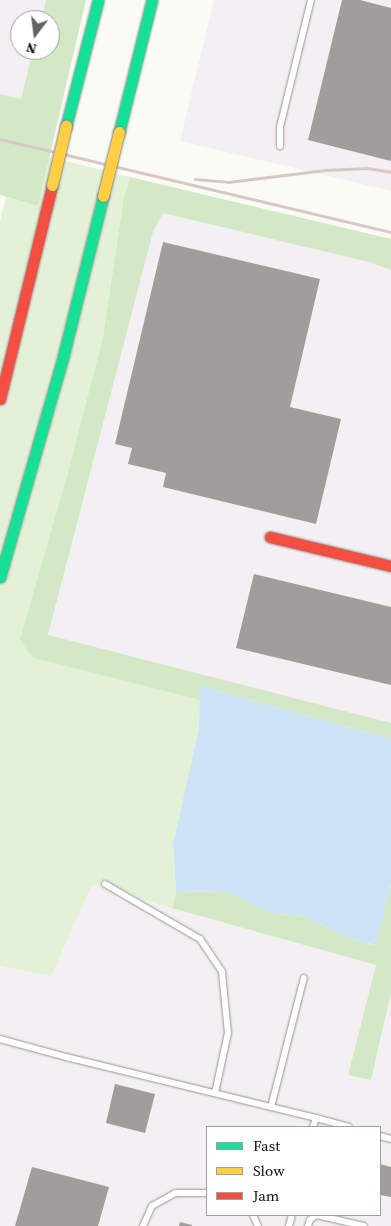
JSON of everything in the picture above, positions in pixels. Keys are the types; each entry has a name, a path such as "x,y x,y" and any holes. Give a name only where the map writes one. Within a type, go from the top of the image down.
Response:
{"main road":[{"path":"0,399 98,0"},
{"path":"0,577 63,357 152,0"},
{"path":"270,537 391,566"}],"lane":[{"path":"280,146 280,127 311,0"},
{"path":"105,884 200,939 222,972 228,1033 215,1093"},
{"path":"271,1107 304,978"},
{"path":"0,1039 345,1126"},
{"path":"313,1126 316,1118"},
{"path":"144,1226 152,1206 175,1193 206,1193"},
{"path":"308,1226 310,1220 315,1216"},
{"path":"320,1216 364,1226"}],"shaded area":[{"path":"0,0 46,0 44,10 10,10 10,60 31,60 21,99 0,94"},
{"path":"214,0 391,0 391,191 180,141"},
{"path":"164,212 369,262 391,270 391,723 48,636 153,232"},
{"path":"92,885 376,965 348,1075 371,1080 391,993 391,1226 0,1226 0,966 51,976"}],"green space":[{"path":"46,0 86,0 38,206 0,195 0,94 21,99 31,60 60,60 60,10 44,10"},
{"path":"49,157 130,177 124,196 103,337 66,480 33,658 200,700 199,727 173,844 176,892 172,908 92,885 51,976 0,966 0,221 6,197 38,206"},
{"path":"130,177 391,239 391,270 369,262 163,213 153,232 48,635 391,723 391,739 200,686 200,700 33,658 20,640 66,480 103,337 124,196"},
{"path":"391,885 391,993 371,1080 348,1075 376,965 172,908 176,892 225,891 270,913 302,916 355,940 375,945"}],"water":[{"path":"200,686 391,739 391,885 376,945 355,940 302,916 270,913 225,891 176,892 173,844 199,727"}],"building":[{"path":"342,0 360,0 391,8 391,161 308,140"},
{"path":"163,242 320,279 290,407 341,419 316,524 163,487 166,473 128,464 132,448 115,444"},
{"path":"254,574 391,607 391,685 236,648"},
{"path":"115,1084 155,1094 145,1133 106,1123"},
{"path":"381,1164 391,1167 391,1197 381,1195"},
{"path":"32,1167 109,1187 98,1226 15,1226"},
{"path":"180,1222 192,1225 192,1226 179,1226"}],"railway":[{"path":"0,139 391,232"},
{"path":"195,179 228,182 325,170 367,168 391,172"}],"traffic: fast":[{"path":"66,126 98,0"},
{"path":"119,132 152,0"},
{"path":"0,577 63,357 103,196"}],"traffic: jam":[{"path":"0,399 52,185"},
{"path":"270,537 391,566"}],"traffic: slow":[{"path":"52,185 66,126"},
{"path":"103,196 119,132"}]}
